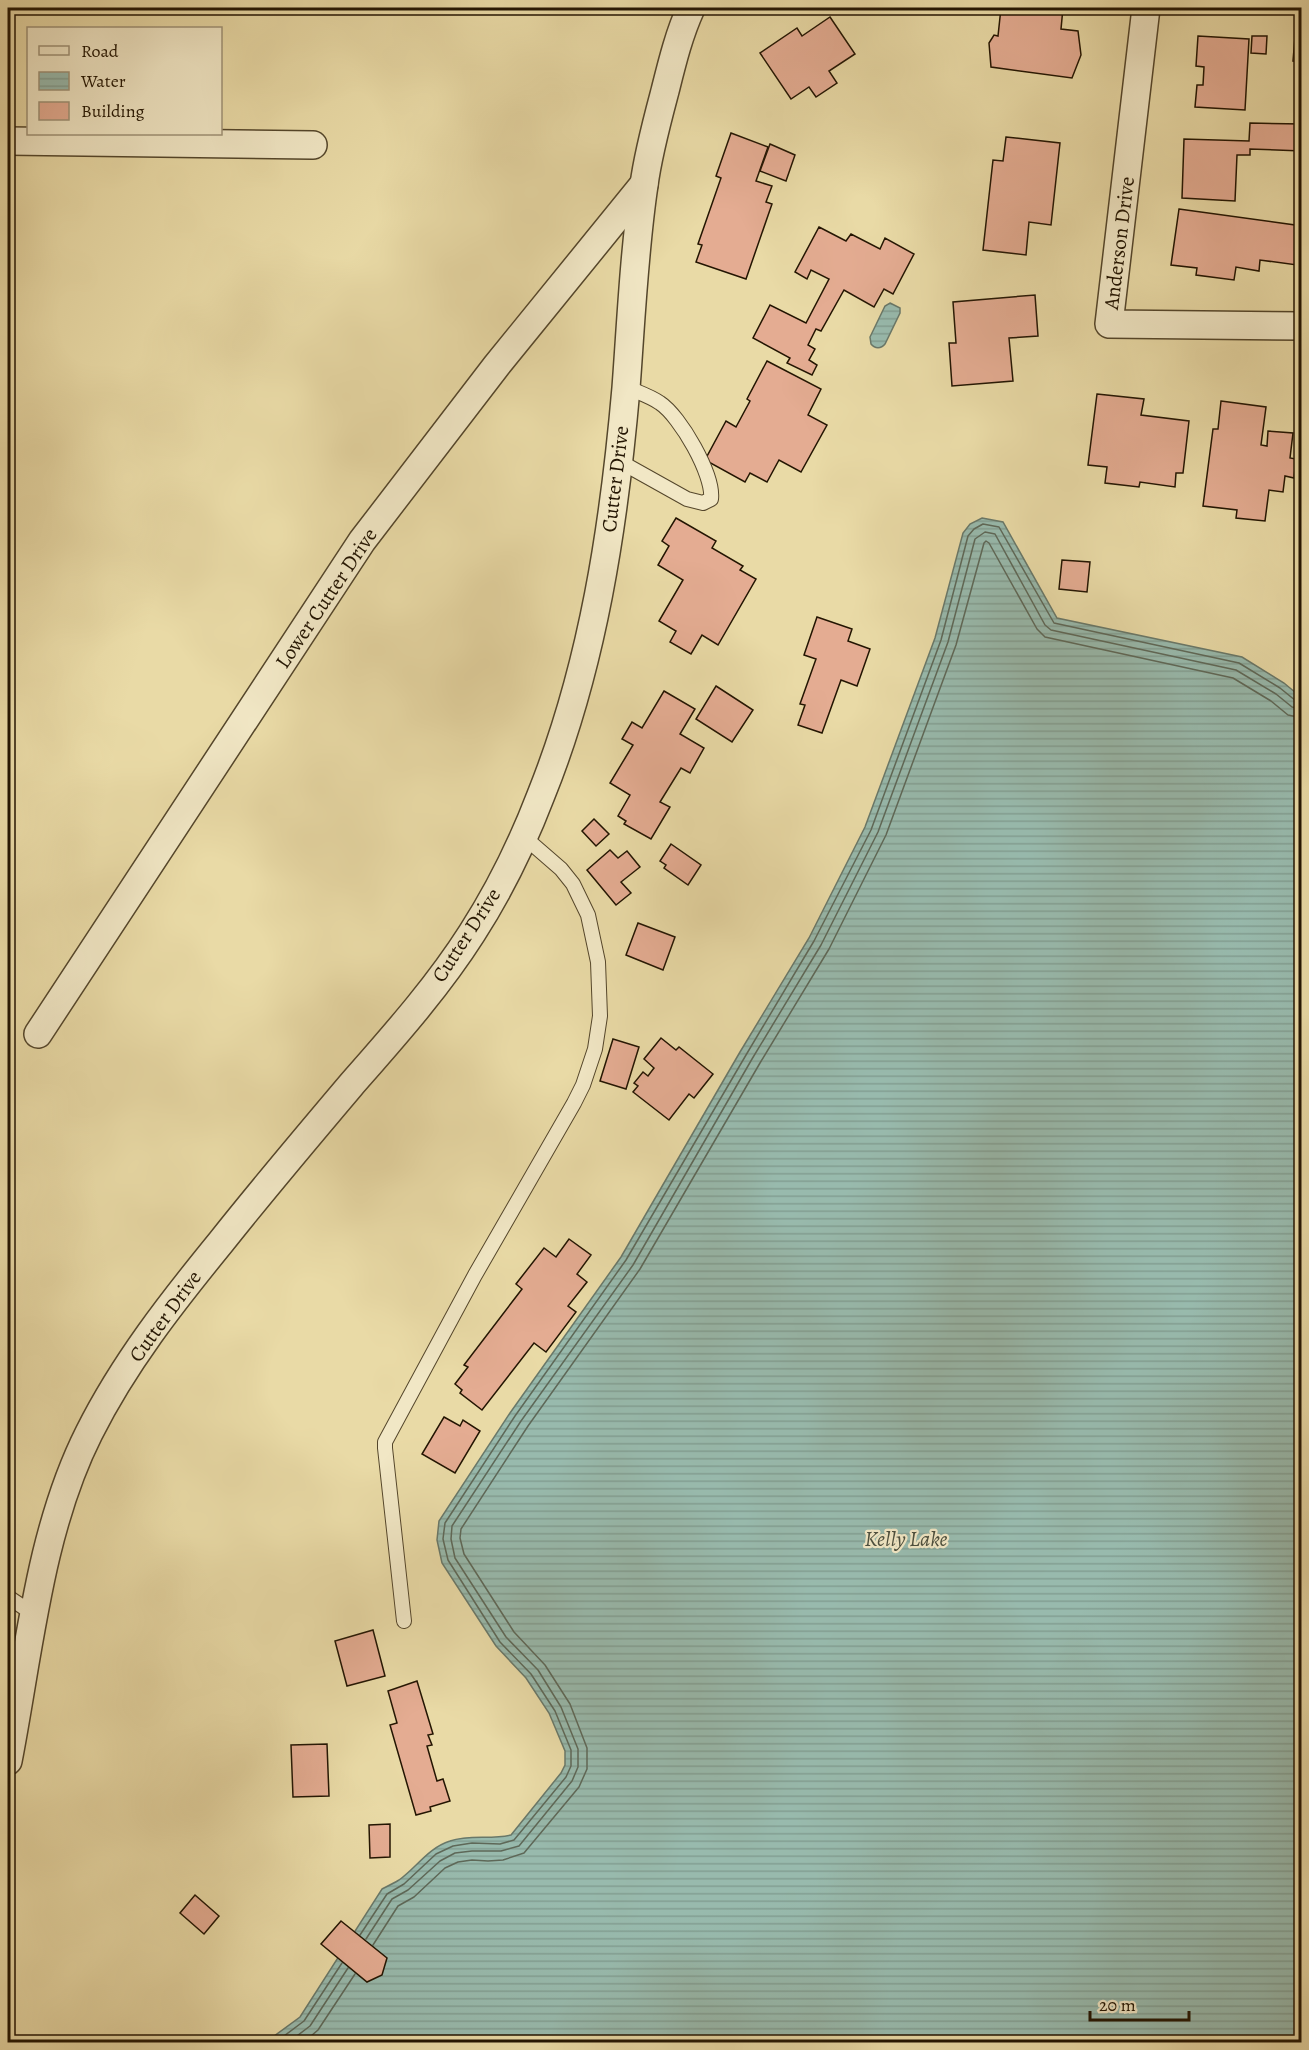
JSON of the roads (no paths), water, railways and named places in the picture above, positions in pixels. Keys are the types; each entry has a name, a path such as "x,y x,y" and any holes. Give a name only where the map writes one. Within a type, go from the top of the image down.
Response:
{"street":[{"name":"Cutter Drive","path":"8,1761 50,1542 69,1477 111,1393 141,1346 182,1290 451,964 486,909 523,836 554,762 584,664 603,570 619,461 644,183 677,45 691,8"},
{"name":"Anderson Drive","path":"1146,8 1109,324 1302,326"},
{"path":"8,141 313,145"},
{"name":"Lower Cutter Drive","path":"38,1034 362,541 497,365 644,183"}],"lane":[{"path":"619,461 687,499 703,503 711,499 712,489 706,472 681,425 660,403 626,387"},
{"path":"404,1621 384,1448 475,1275 574,1102 590,1065 599,1030 598,962 588,915 573,884 561,869 523,836"},
{"path":"8,1597 35,1616"}],"water":[{"path":"890,303 900,308 900,313 885,344 876,348 871,344 870,337 885,306"},
{"name":"Kelly Lake","path":"982,518 1003,522 1057,618 1242,657 1284,683 1302,698 1301,2042 266,2042 300,2017 382,1889 399,1880 442,1844 465,1838 511,1835 565,1765 565,1751 549,1713 526,1678 496,1646 442,1563 437,1540 439,1521 510,1413 621,1257 809,938 865,827 935,638 963,533 970,524"}]}
